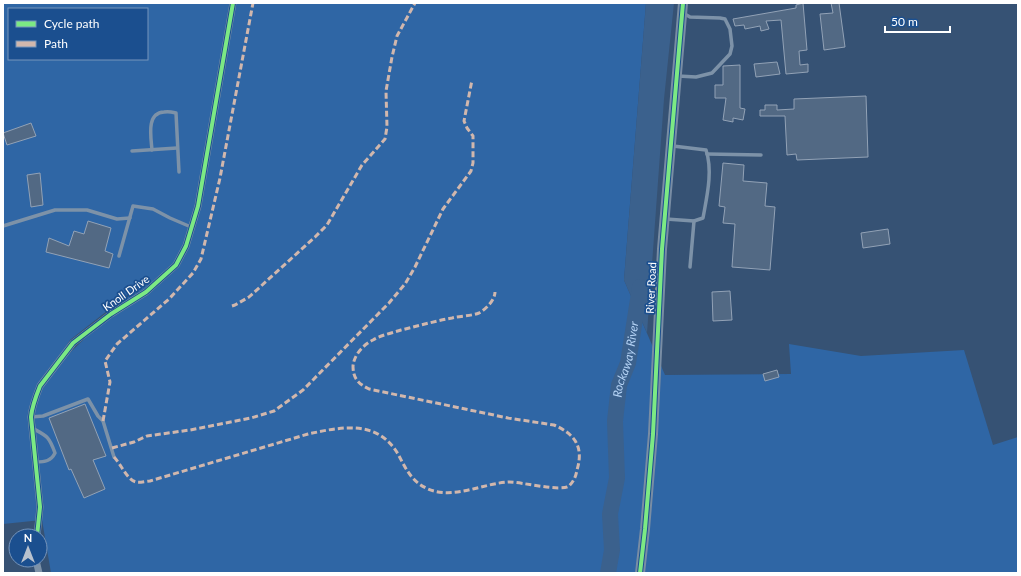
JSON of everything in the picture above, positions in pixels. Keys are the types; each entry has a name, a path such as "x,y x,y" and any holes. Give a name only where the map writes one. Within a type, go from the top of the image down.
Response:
{"street":[{"name":"Knoll Drive","path":"38,528 40,508 31,417 40,386 73,343 111,314 146,292 176,265 186,246 198,206 233,3"},
{"name":"River Road","path":"640,573 653,434 664,219 682,8"}],"lane":[{"path":"676,76 696,77 712,73 730,54 732,46 730,29 725,20 720,18 690,17 682,8"},
{"path":"152,150 151,122 155,115 160,112 171,111 176,114 179,172"},
{"path":"664,219 694,220 703,218 707,192 709,159 706,150 670,145"},
{"path":"132,151 177,148"},
{"path":"707,154 762,155"},
{"path":"119,256 133,206 153,209 192,227"},
{"path":"3,226 55,210 87,210 117,219 130,218"},
{"path":"690,267 694,220"},
{"path":"31,417 43,416 88,399 98,416 103,421 114,457"},
{"path":"31,427 48,436 51,440 55,453 53,458 45,462 36,462"}],"shaded area":[{"path":"3,3 646,3 624,280 665,375 791,374 789,344 861,356 964,350 993,445 1018,437 1018,573 51,573 48,555 48,528 43,528 42,520 3,524","holes":["136,289 51,371 70,340"]},
{"name":"Rockaway River","path":"646,3 674,3 664,99 647,333 624,280"}],"building":[{"path":"803,3 807,50 799,51 800,65 808,64 808,72 786,74 781,20 766,21 769,29 761,31 760,26 745,29 744,25 735,26 733,19 796,8 796,5"},
{"path":"831,3 839,3 845,47 824,50 820,14 833,13"},
{"path":"777,62 780,74 756,77 754,64"},
{"path":"740,65 740,108 745,109 743,120 733,118 733,122 723,120 726,98 715,98 715,85 723,85 723,66"},
{"path":"866,96 868,157 797,160 796,154 787,155 785,116 760,116 760,110 765,110 765,105 777,105 777,110 794,109 794,99"},
{"path":"31,123 36,136 7,145 3,133"},
{"path":"723,163 744,165 743,181 767,183 765,206 775,207 770,270 732,267 735,224 723,223 725,207 719,206"},
{"path":"40,173 43,205 31,207 27,175"},
{"path":"88,221 111,228 105,251 113,254 109,268 46,252 49,238 69,246 74,231 84,234"},
{"path":"888,229 890,244 863,248 861,233"},
{"path":"730,291 732,320 713,321 712,292"},
{"path":"777,370 779,377 765,381 763,374"},
{"path":"85,404 106,456 93,460 105,489 84,498 71,469 69,470 49,418"}],"waterway":[{"name":"Rockaway River","path":"608,573 612,550 610,514 617,478 615,421 619,385 628,363 640,287"}],"marked path":[{"path":"103,421 110,382 105,361 117,344 169,299 193,273 201,259 220,178 253,3"},
{"path":"232,306 249,297 327,225 362,165 385,139 387,127 386,91 392,57 397,36 415,3"},
{"path":"112,448 134,442 147,436 190,430 251,418 274,411 303,390 389,303 405,284 415,267 443,209 471,171 473,163 473,136 464,121 472,80"},
{"path":"114,457 133,481 150,481 308,434 333,429 358,428 369,430 380,435 398,454 412,478 426,488 436,492 457,492 509,482 565,488 569,486 576,474 579,462 578,448 572,437 554,425 508,418 369,389 355,378 353,371 355,358 369,342 401,330 455,317 479,313 490,304 495,292"}],"cycle path":[{"path":"38,528 40,507 31,417 37,394 40,386 73,343 111,314 146,292 176,265 186,246 198,206 233,3"},
{"path":"640,573 653,434 662,249 683,3"}]}
